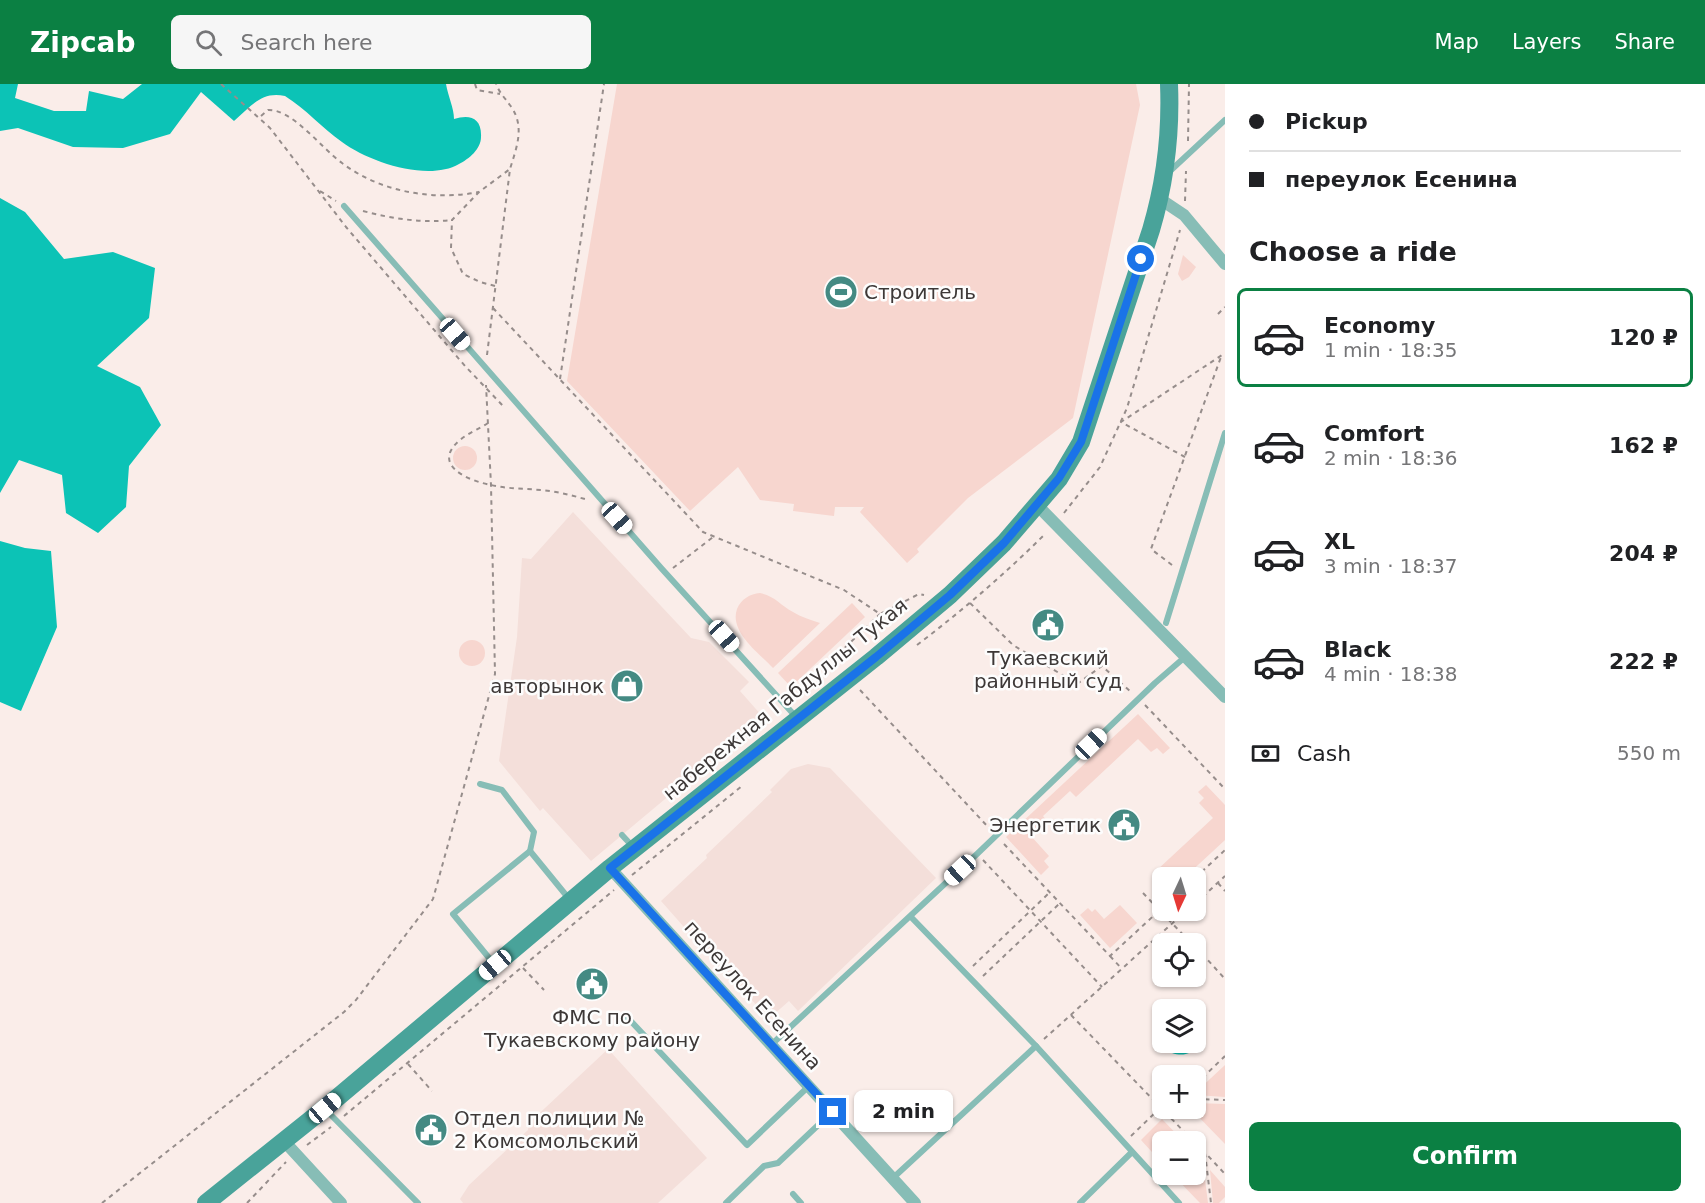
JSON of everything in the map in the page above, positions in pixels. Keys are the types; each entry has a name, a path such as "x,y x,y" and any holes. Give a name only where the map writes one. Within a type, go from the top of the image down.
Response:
{"main road":[{"name":"набережная Габдуллы Тукая","path":"206,1203 325,1108 610,868 629,842 798,719 950,595 1004,543 1037,505 1059,478 1081,442 1160,199 1170,111 1169,84"}],"street":[{"path":"1160,199 1184,215 1225,264"},
{"path":"1037,505 1225,697"},
{"name":"переулок Есенина","path":"610,868 915,1203"},
{"path":"284,1141 341,1203"}],"lane":[{"path":"1164,176 1225,120"},
{"path":"344,206 798,719"},
{"path":"1166,623 1225,433"},
{"path":"772,1044 977,854 1186,655"},
{"path":"480,784 502,790 534,832 530,851 453,914 495,965"},
{"path":"530,851 571,901"},
{"path":"910,916 1036,1046 1179,1203"},
{"path":"627,1017 747,1145 810,1086"},
{"path":"893,1178 1036,1046"},
{"path":"325,1108 418,1203"},
{"path":"726,1203 764,1166 778,1163 833,1112"},
{"path":"1080,1203 1132,1152"},
{"path":"793,1194 801,1203"}],"path":[{"path":"221,84 270,128"},
{"path":"475,84 477,90 500,94"},
{"path":"102,1203 344,1012 433,899 495,674 486,369 510,169 518,140 519,125 515,112 500,94 496,84"},
{"path":"560,379 604,84"},
{"path":"261,116 268,110 285,113 340,163 360,176 387,187 441,197 479,192"},
{"path":"318,190 344,206 388,218 429,222 452,220 479,192 510,169"},
{"path":"452,220 451,248 463,274 495,286"},
{"path":"1218,314 1225,307"},
{"path":"493,308 703,532"},
{"path":"1185,457 1121,422 1225,353"},
{"path":"1182,573 1151,549 1221,357"},
{"path":"488,423 461,439 453,448 449,458 452,467 459,475 491,485 557,492 594,502"},
{"path":"880,614 832,660 1122,969"},
{"path":"1139,699 1225,789"},
{"path":"1206,868 1225,850"},
{"path":"977,854 1102,987"},
{"path":"1206,894 1225,876"},
{"path":"1218,883 1225,891"},
{"path":"965,973 1049,893"},
{"path":"1143,893 1152,901"},
{"path":"975,983 1059,904"},
{"path":"1110,956 1152,917"},
{"path":"1036,1046 1173,923 1182,933"},
{"path":"1206,958 1225,979"},
{"path":"522,967 544,990"},
{"path":"1071,1015 1152,1097"},
{"path":"1206,1074 1225,1056"},
{"path":"407,1063 432,1091"},
{"path":"1206,1099 1225,1100"},
{"path":"1125,1143 1152,1117"},
{"path":"1173,1119 1185,1131"},
{"path":"1206,1154 1225,1174"},
{"path":"1206,1161 1211,1203"}],"shaded area":[{"name":"Строитель","path":"617,84 1136,84 1140,105 1073,418 968,498 917,549 919,552 907,563 860,512 864,507 835,507 834,516 793,511 794,504 760,500 738,467 690,511 567,381"},
{"path":"1183,255 1196,267 1189,277 1182,281 1178,274"},
{"path":"465,446 473,450 477,458 473,466 465,470 457,466 453,458 457,450"},
{"name":"авторынок","path":"573,512 691,638 709,642 749,682 740,691 763,717 591,861 543,808 540,811 499,761 517,637 522,558 531,559"},
{"path":"760,593 774,598 799,615 820,623 773,668 747,642 737,626 739,605 749,596"},
{"path":"852,603 865,617 791,687 778,673"},
{"path":"472,640 481,644 485,653 481,662 472,666 463,662 459,653 463,644"},
{"path":"1138,714 1170,748 1163,754 1157,748 1151,752 1138,739 1076,797 1070,791 1043,816 1047,821 1031,836 1049,856 1044,861 1049,867 1041,875 1006,837"},
{"path":"808,764 830,768 936,878 798,1011 789,1001 768,1017 661,901 772,792 770,790 791,769"},
{"path":"1206,785 1225,805 1225,840 1196,867 1160,867 1213,818 1199,803 1204,798 1198,792"},
{"path":"1120,905 1137,923 1110,948 1080,915 1088,908 1092,912 1095,909 1104,919"},
{"path":"608,1049 707,1158 658,1203 463,1203 460,1199 469,1185 528,1130 529,1123"},
{"path":"1225,1065 1225,1097 1206,1096 1206,1083"},
{"path":"1206,1103 1225,1104 1225,1144 1201,1119 1206,1119"},
{"path":"1162,1119 1173,1131 1152,1131 1152,1152 1141,1140"},
{"path":"1210,1170 1225,1187 1225,1197 1219,1203 1213,1203"},
{"path":"1183,1185 1206,1185 1208,1203 1200,1203"}],"water":[{"path":"0,84 18,84 15,98 54,111 86,111 89,91 123,99 142,84 446,84 454,119 469,117 477,121 481,137 474,153 459,164 446,169 415,170 383,162 354,149 335,137 285,96 263,98 234,121 201,92 170,134 123,148 73,147 18,128 0,131"},
{"path":"0,198 25,212 64,259 113,252 155,268 149,318 97,366 140,387 161,425 129,466 126,507 98,533 66,513 62,475 19,460 0,493"},
{"path":"0,541 25,548 51,551 57,627 21,711 0,702"}],"place":[{"name":"Строитель","path":"841,292"},
{"name":"Тукаевский районный суд","path":"1048,625"},
{"name":"авторынок","path":"627,686"},
{"name":"Энергетик","path":"1124,825"},
{"name":"ФМС по Тукаевскому району","path":"592,984"},
{"name":"Отдел полиции № 2 Комсомольский","path":"431,1130"}],"route":[{"path":"833,1112 610,868 876,657 950,595 1004,543 1059,478 1081,442 1141,259"}]}
